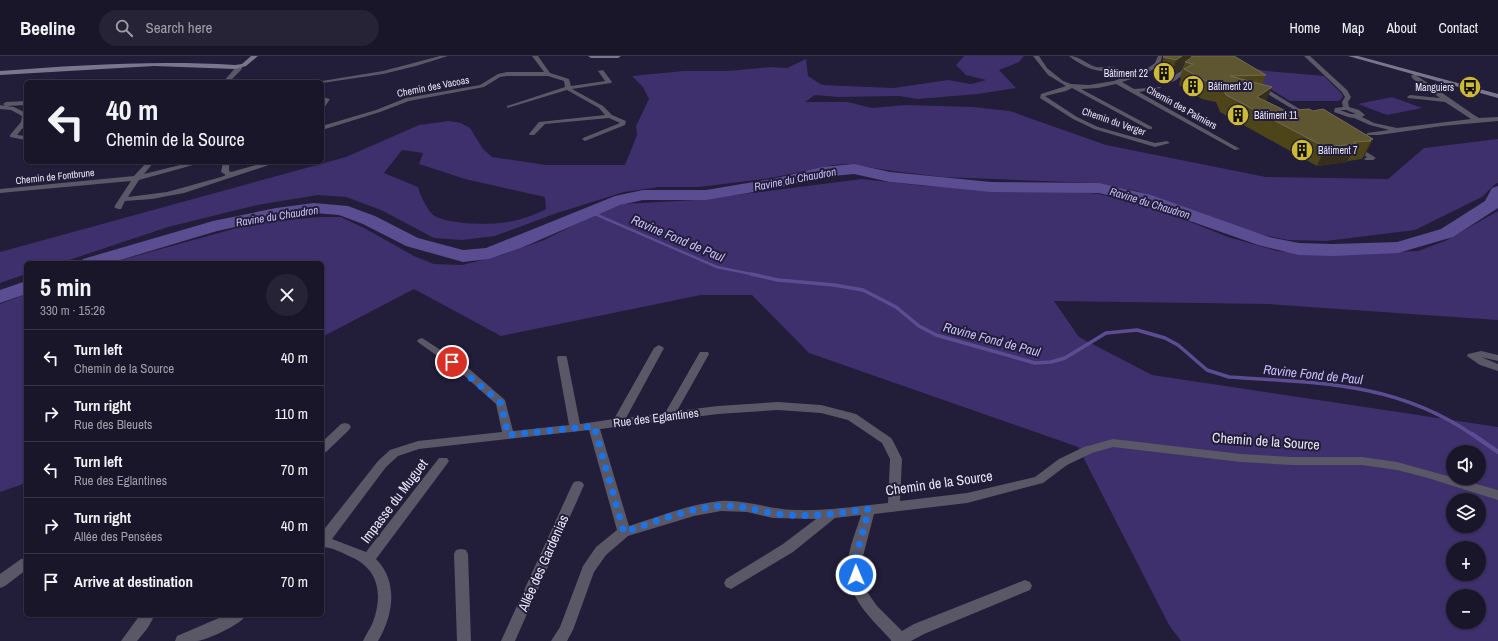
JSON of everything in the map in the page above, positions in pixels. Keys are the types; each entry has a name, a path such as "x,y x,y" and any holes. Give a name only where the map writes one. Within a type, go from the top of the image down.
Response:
{"main road":[{"path":"0,73 107,66 190,64 229,67 240,66 250,62 255,56"},
{"path":"591,56 618,56"},
{"path":"1350,56 1498,96"}],"street":[{"path":"324,81 370,75 409,67 445,56"},
{"path":"536,56 548,74"},
{"path":"1036,56 1043,68 1071,86 1150,128"},
{"path":"1072,56 1096,69 1102,70 1115,68"},
{"path":"1071,86 1100,86 1117,82 1152,68 1156,65 1160,56"},
{"path":"1307,56 1344,91 1348,97 1345,102 1346,108"},
{"path":"1181,82 1169,81 1184,72 1188,62 1193,62"},
{"path":"228,80 240,66"},
{"path":"509,107 568,88 609,82 610,80 601,71"},
{"name":"Chemin des Vacoas","path":"324,127 378,111 408,99 482,86 498,76 507,74 548,74 567,80 568,88"},
{"path":"1416,74 1414,76 1415,78 1478,120"},
{"path":"1250,81 1311,118"},
{"name":"Chemin des Palmiers","path":"1117,82 1237,149"},
{"name":"Chemin du Verger","path":"1071,86 1064,90 1043,95 1042,97 1075,118 1096,128 1155,145 1168,143"},
{"path":"568,88 582,98 600,107 610,116 624,122 623,124 585,140"},
{"path":"1132,90 1158,88"},
{"path":"1410,97 1446,100"},
{"path":"1271,106 1283,101"},
{"path":"0,106 24,103"},
{"path":"0,106 12,108 24,114"},
{"path":"1356,116 1362,115 1357,111 1346,108 1340,108 1336,111 1356,116 1372,124 1398,130"},
{"path":"1289,114 1296,109"},
{"path":"532,134 541,123 545,122 610,116"},
{"path":"1369,134 1478,120 1498,119"},
{"path":"24,122 12,136 24,138"},
{"path":"1350,144 1373,158 1367,159"},
{"path":"118,208 136,178 148,164"},
{"path":"136,178 193,164"},
{"path":"226,164 225,172 237,173"},
{"path":"124,199 148,199 179,193 268,164"},
{"name":"Chemin de Fontbrune","path":"0,191 136,178"},
{"path":"422,341 462,369 501,403 508,435"},
{"path":"618,423 659,348"},
{"path":"669,416 704,354"},
{"path":"1498,358 1481,354 1472,356 1484,363 1498,368"},
{"path":"562,358 575,428"},
{"name":"Rue des Eglantines","path":"324,540 382,464 394,453 418,445 594,426 718,410 778,406 821,409 852,417 886,441 896,459 894,506"},
{"path":"594,426 624,532"},
{"path":"324,447 345,427"},
{"name":"Chemin de la Source","path":"558,641 566,630 588,570 600,550 624,532 694,511 721,506 747,507 773,513 796,515 832,514 967,498 1039,480 1063,462 1088,450 1114,443 1241,458 1292,461 1362,461 1397,466 1422,472 1498,495"},
{"name":"Impasse du Muguet","path":"368,560 443,461"},
{"name":"Allée des Gardenias","path":"508,641 578,485"},
{"path":"869,509 855,560 858,590 872,610 900,640 1025,586"},
{"path":"731,583 788,548 832,514"},
{"path":"324,541 368,560 382,575 385,600 379,629 370,641"},
{"path":"461,554 464,641"},
{"path":"0,582 24,564"},
{"path":"128,641 147,617"},
{"path":"182,641 236,617"}],"shaded area":[{"path":"964,56 1024,56 1019,62 999,70 1016,88 978,94 918,99 899,96 839,97 815,95 805,102 848,102 872,108 905,105 973,107 1010,111 1106,145 1266,177 1388,179 1424,148 1498,139 1498,183 1495,184 1482,197 1415,230 1326,241 1288,240 1249,232 1137,191 1096,183 942,177 848,164 833,165 771,178 699,187 659,187 624,192 554,214 495,236 462,240 434,238 381,210 346,197 318,195 257,205 168,227 66,261 24,261 24,275 0,283 0,252 324,164 346,157 419,125 449,121 461,123 470,128 483,149 492,157 546,165 625,165 637,135 636,126 649,99 643,87 632,76 683,71 727,71 771,67 787,68 806,59 808,76 822,85 894,88 948,80 971,84 986,80 966,75 956,65","holes":["402,150 423,153 419,164 465,179 545,197 546,209 523,219 501,223 480,224 457,222 438,218 432,214 428,208 418,187 384,173"]},
{"path":"1230,64 1267,71 1324,76 1342,94 1343,97 1339,101 1290,101"},
{"path":"1392,97 1422,108 1387,115 1358,104"},
{"path":"862,179 925,186 1067,191 1099,194 1148,205 1228,237 1277,251 1322,255 1418,251 1445,241 1498,211 1498,320 1268,304 1054,301 1079,337 1152,375 1498,427 1498,641 1181,641 1169,625 1078,447 809,353 752,295 701,295 501,336 414,289 324,336 324,261 117,261 255,223 319,217 341,217 414,256 434,264 462,265 499,256 544,240 602,211 623,204 696,200"},
{"path":"24,295 24,484 0,492 0,304"}],"building":[{"path":"1182,56 1176,60 1163,57"},
{"path":"1192,56 1234,56 1266,75 1230,76 1272,87 1257,97 1288,112 1295,110 1309,109 1313,111 1323,109 1373,139 1369,140 1371,141 1354,142 1356,144 1325,147 1226,95 1222,85 1208,82 1184,69 1193,64 1185,62"}],"waterway":[{"name":"Ravine du Chaudron","path":"97,261 213,226 276,213 314,208 342,210 369,220 412,242 463,256 489,253 515,244 615,201 643,195 706,195 777,183 822,172 854,169 890,177 991,187 1099,188 1145,199 1264,241 1299,249 1333,250 1398,247 1447,233 1492,204 1498,191"},
{"name":"Ravine Fond de Paul","path":"588,211 717,267 756,275"},
{"name":"Ravine Fond de Paul","path":"751,274 778,280 834,285 863,290 896,307 919,326 936,335 1035,363 1051,362 1065,358 1106,333 1137,330 1165,338 1178,345 1207,370 1229,377 1325,384 1356,388 1386,395 1415,404 1444,418 1473,435"},
{"name":"Ravine du Chaudron","path":"0,297 24,288"},
{"name":"Ravine Fond de Paul","path":"1472,434 1498,452"}],"place":[{"name":"Bâtiment 22","path":"1164,73"},
{"name":"Bâtiment 20","path":"1193,86"},
{"name":"Manguiers","path":"1470,87"},
{"name":"Bâtiment 11","path":"1238,115"},
{"name":"Bâtiment 7","path":"1302,150"}],"route":[{"path":"452,362 501,403 508,435 594,426 624,532 694,511 721,506 747,507 773,513 796,515 832,514 869,509 855,560 856,575"}]}
